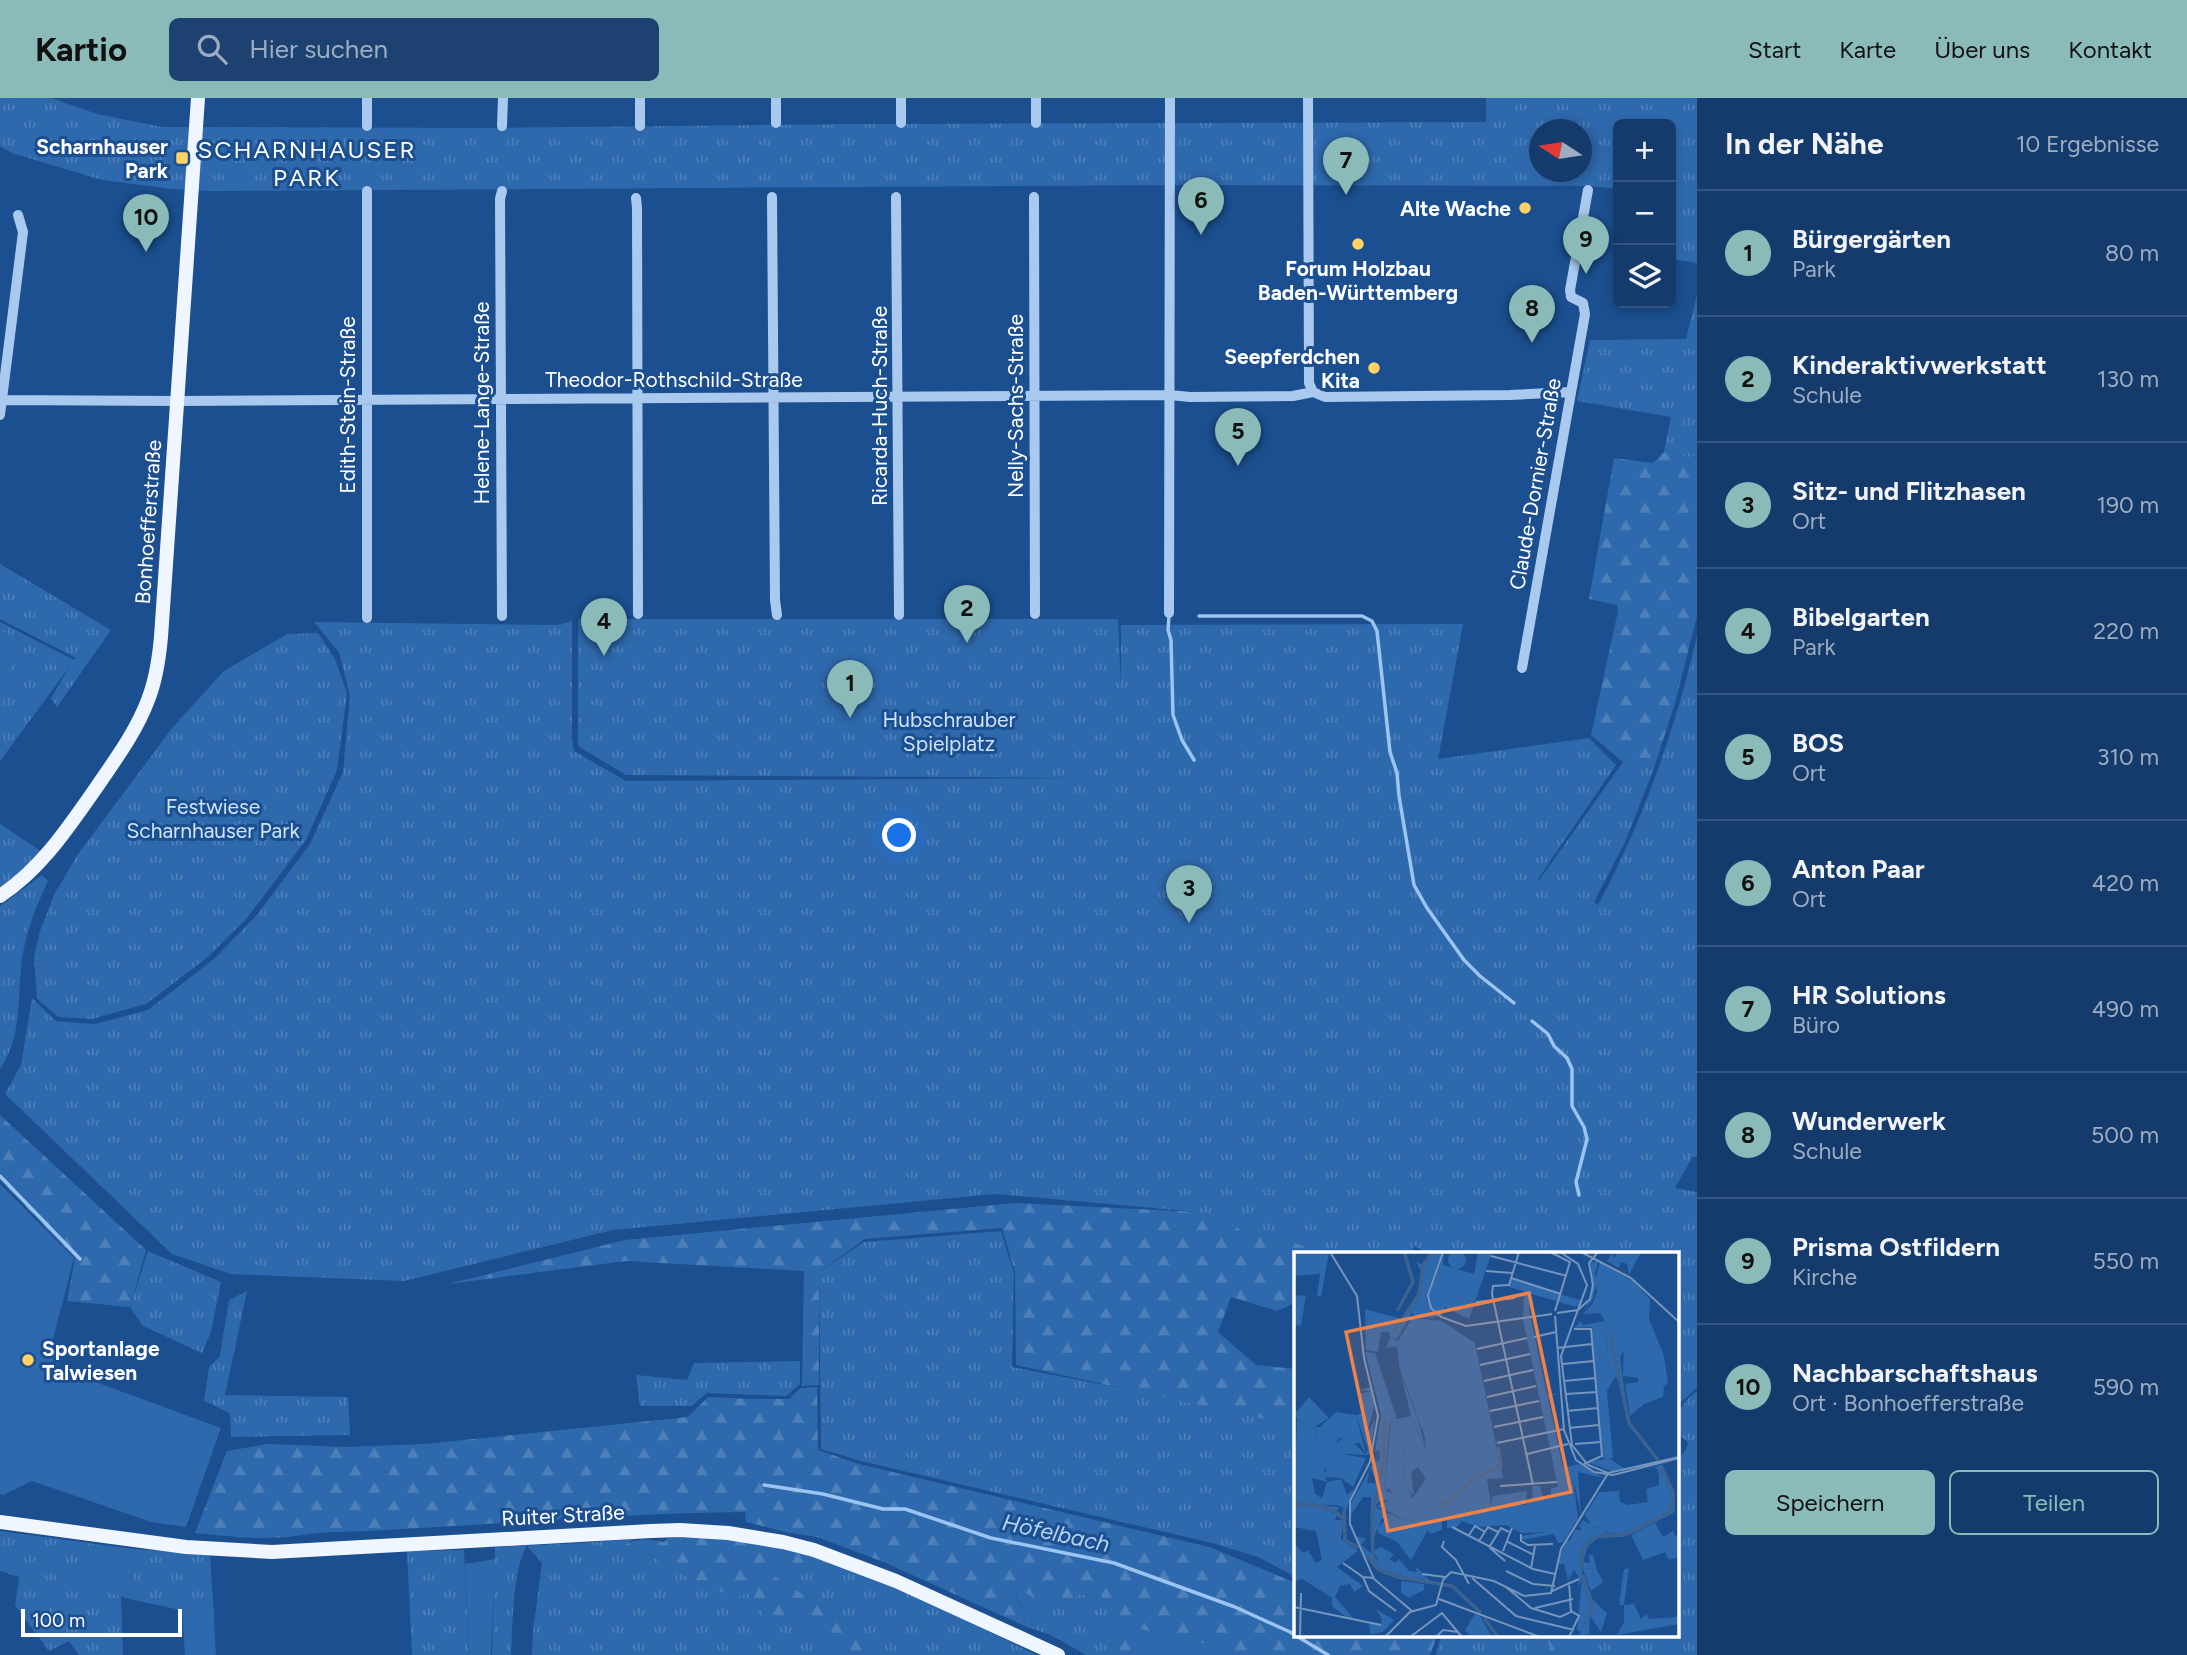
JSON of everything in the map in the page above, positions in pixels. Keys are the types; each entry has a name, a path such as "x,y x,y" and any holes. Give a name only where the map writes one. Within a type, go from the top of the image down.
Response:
{"main road":[{"name":"Bonhoefferstraße","path":"0,896 35,868 58,840 132,734 150,695 158,666 198,98"},
{"name":"Ruiter Straße","path":"0,1522 186,1547 272,1552 651,1531 728,1533 793,1544 833,1556 896,1581 1058,1655"}],"street":[{"path":"367,98 367,126"},
{"path":"502,126 503,98"},
{"path":"639,126 640,98"},
{"path":"776,98 776,123"},
{"path":"901,98 901,123"},
{"path":"1036,98 1036,123"},
{"path":"1169,613 1170,98"},
{"path":"1308,98 1309,375 1313,392"},
{"name":"Claude-Dornier-Straße","path":"1522,668 1586,310 1583,303 1572,297 1570,287 1588,190"},
{"name":"Edith-Stein-Straße","path":"367,191 367,618"},
{"name":"Helene-Lange-Straße","path":"502,191 502,616"},
{"path":"772,197 777,615"},
{"name":"Ricarda-Huch-Straße","path":"896,197 900,615"},
{"name":"Nelly-Sachs-Straße","path":"1034,197 1035,614"},
{"path":"636,198 638,614"},
{"path":"0,415 23,233 18,215"},
{"name":"Theodor-Rothschild-Straße","path":"1,400 1190,397 1293,396 1313,392 1325,397 1570,392"}],"green space":[{"path":"0,98 51,98 97,114 162,127 495,128 1486,122 1486,98 1697,98 1697,263 1676,260 1676,119 1613,119 1613,188 1590,186 1190,185 211,191 102,180 12,153 0,146"},
{"path":"1697,295 1697,456 1688,457 1664,452 1671,417 1577,401 1590,340 1686,339"},
{"path":"1664,452 1697,456 1697,616 1675,703 1654,768 1623,762 1591,735 1618,611 1617,605 1589,599 1614,458 1653,463"},
{"path":"0,564 111,630 57,707 51,698 70,666 0,761 0,622 74,660 76,658 0,619"},
{"name":"Hubschrauber Spielplatz","path":"578,619 1118,619 1121,688 1121,625 1463,624 1438,759 1589,738 1616,765 1538,882 1623,762 1654,768 1625,842 1594,902 1598,905 1644,807 1679,706 1697,636 1697,1157 1693,1156 1675,1188 1697,1192 1697,1388 1680,1404 1680,1252 1424,1252 1415,1246 1413,1249 1418,1252 1324,1252 1272,1236 1247,1232 1198,1212 995,1194 613,1230 404,1281 231,1274 172,1254 5,1094 21,1065 32,998 56,1021 95,1024 148,1010 214,959 257,915 310,844 343,772 350,696 339,652 314,622 558,625 572,621 574,751 626,781 1078,778 626,775 578,746"},
{"path":"0,630 23,642 7,674 0,671"},
{"name":"Festwiese Scharnhauser Park","path":"318,633 335,659 347,693 337,770 306,840 247,918 208,957 146,1004 92,1019 59,1017 37,999 34,957 40,931 54,895 78,854 173,727 224,671 287,634"},
{"path":"0,824 42,852 0,890"},
{"path":"42,875 48,881 26,939 16,1029 0,1069 0,906"},
{"path":"0,1115 146,1250 130,1307 67,1301 75,1258 0,1180"},
{"name":"Sportanlage Talwiesen","path":"0,1184 74,1258 53,1339 52,1350 60,1369 221,1428 186,1527 151,1522 32,1481 0,1494"},
{"path":"1015,1203 1198,1212 1247,1232 1272,1236 1324,1252 1294,1252 1294,1303 1277,1311 1231,1297 1218,1332 1256,1365 1294,1369 1294,1426 1016,1365 1015,1272 1002,1228 865,1239 819,1272 819,1385 802,1386 804,1271 626,1261 448,1284 625,1240"},
{"path":"1001,1231 1014,1273 1012,1367 1294,1422 1294,1576 1258,1557 1212,1543 861,1461 821,1449 819,1272 864,1242"},
{"path":"148,1251 221,1282 211,1332 202,1353 143,1326 130,1307"},
{"path":"247,1291 225,1395 348,1397 350,1435 231,1437 230,1413 204,1401 209,1367 220,1356 229,1300"},
{"path":"800,1361 800,1384 786,1396 707,1393 692,1406 640,1406 636,1375 687,1380 694,1363"},
{"path":"817,1387 818,1450 859,1464 1209,1547 1294,1582 1294,1638 1436,1638 1430,1655 1109,1655 1116,1623 1101,1596 1079,1594 1062,1609 1048,1606 1015,1587 1017,1602 1032,1619 1027,1627 886,1563 817,1537 746,1522 745,1512 593,1517 329,1532 269,1538 195,1533 227,1451 268,1444 345,1447 425,1444 688,1417 708,1397 789,1399 801,1388"},
{"path":"1697,1391 1697,1655 1578,1655 1574,1638 1680,1638 1680,1456 1686,1450 1688,1442 1680,1436 1680,1413 1686,1401"},
{"path":"0,1531 96,1544 81,1583 121,1596 123,1655 79,1655 69,1641 49,1651 15,1605 19,1577 0,1571"},
{"path":"706,1537 812,1553 825,1564 825,1569 764,1563 762,1568 862,1632 873,1655 835,1655 835,1647 808,1622 766,1617 749,1594 733,1597 668,1568 642,1549 620,1551 620,1547 636,1540 664,1542 668,1538"},
{"path":"635,1539 620,1547 642,1549 668,1568 749,1594 766,1617 808,1621 835,1647 835,1655 532,1655 542,1563 527,1546 518,1569 511,1655 492,1655 495,1547"},
{"path":"96,1544 135,1549 129,1599 80,1583"},
{"path":"135,1549 210,1555 214,1617 129,1599"},
{"path":"464,1550 469,1655 412,1655 407,1551"},
{"path":"812,1553 929,1602 1036,1655 873,1655 862,1632 762,1568 764,1563"},
{"path":"495,1559 491,1655 469,1655 465,1564"},
{"path":"1015,1586 1048,1606 1079,1594 1101,1596 1116,1623 1109,1655 1086,1655 1051,1635 1027,1627 1032,1619 1017,1601"},
{"path":"182,1610 214,1617 216,1655 185,1655"},
{"path":"1136,1628 1234,1650 1248,1655 1129,1655"},
{"path":"1440,1638 1547,1638 1550,1648 1542,1655 1436,1655"},
{"path":"1547,1638 1574,1638 1578,1655 1542,1655 1550,1648"}],"waterway":[{"path":"1169,616 1173,715 1182,740 1194,760"},
{"path":"1199,616 1362,616 1372,621 1377,631 1390,752 1397,773 1414,885 1464,960 1514,1003"},
{"path":"1532,1021 1548,1034 1572,1069 1572,1106 1584,1127 1587,1139 1576,1182 1579,1195"},
{"path":"0,1176 80,1259"},
{"name":"Höfelbach","path":"764,1485 823,1494 883,1509 905,1509 991,1538 1114,1563 1235,1607 1294,1634"},
{"name":"Höfelbach","path":"1300,1638 1328,1655"}],"place":[{"name":"Scharnhauser Park","path":"182,158"},
{"name":"HR Solutions","path":"1346,195"},
{"name":"Alte Wache","path":"1525,208"},
{"name":"Anton Paar","path":"1201,235"},
{"name":"Forum Holzbau Baden-Württemberg","path":"1358,244"},
{"name":"Nachbarschaftshaus","path":"146,252"},
{"name":"Prisma Ostfildern","path":"1586,274"},
{"name":"Wunderwerk","path":"1532,343"},
{"name":"Seepferdchen Kita","path":"1374,368"},
{"name":"BOS","path":"1238,466"},
{"name":"Kinderaktivwerkstatt","path":"967,643"},
{"name":"Bibelgarten","path":"604,656"},
{"name":"Bürgergärten","path":"850,718"},
{"name":"Sitz- und Flitzhasen","path":"1189,923"},
{"name":"Sportanlage Talwiesen","path":"28,1360"}],"district":[{"name":"SCHARNHAUSER PARK","path":"307,163"}]}
